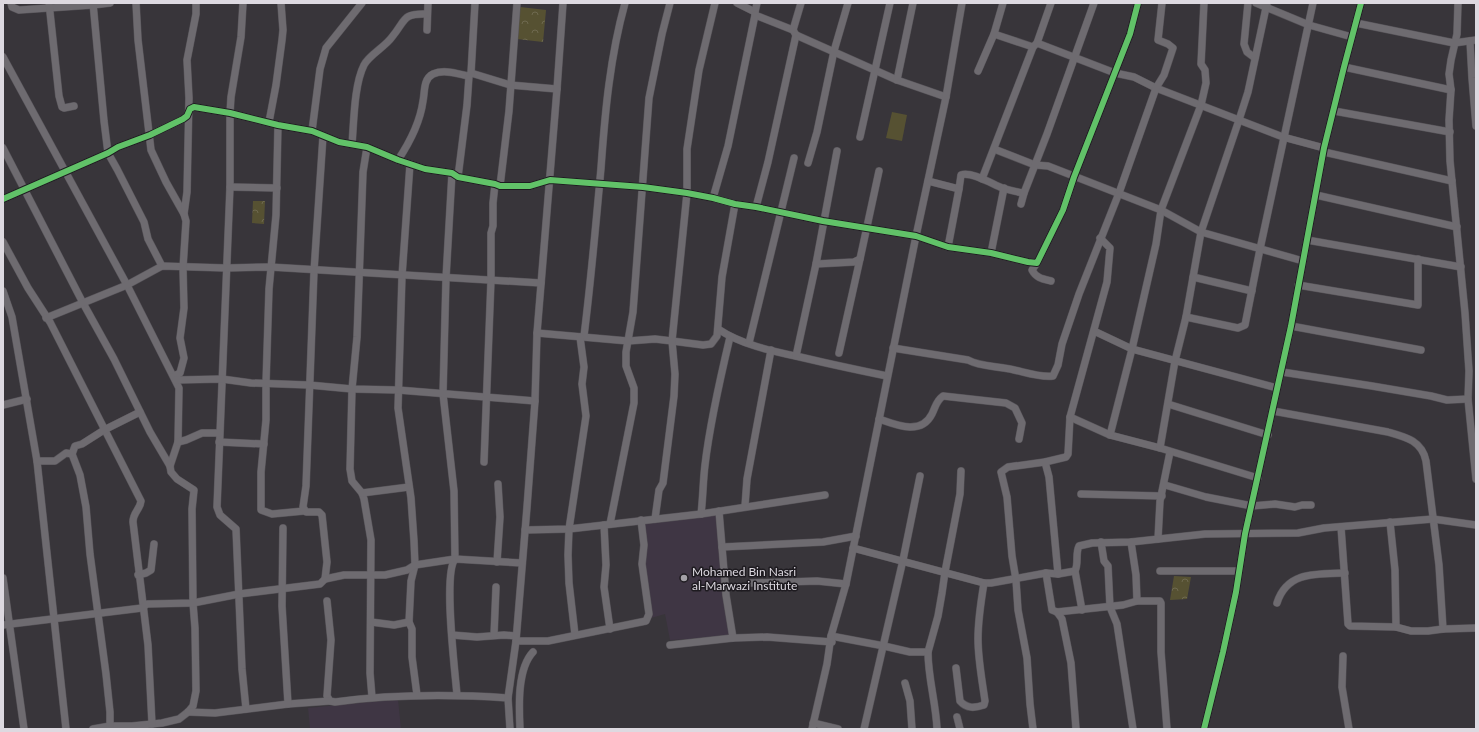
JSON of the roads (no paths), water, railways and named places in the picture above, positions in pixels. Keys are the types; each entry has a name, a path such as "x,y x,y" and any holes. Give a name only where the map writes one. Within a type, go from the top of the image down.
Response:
{"street":[{"path":"11,3 12,7 19,10 49,6 110,3"},
{"path":"136,3 138,40 152,150 184,214 186,221 183,268 184,308 180,338 184,358 180,372 175,378"},
{"path":"184,214 187,192 189,98 187,60 196,14 196,3"},
{"path":"243,3 230,113 230,187 217,507 220,515 236,530 242,669 246,709"},
{"path":"269,122 282,40 283,30 281,3"},
{"path":"312,131 320,69 326,48 362,3"},
{"path":"427,30 428,3"},
{"path":"457,695 452,635 450,580 455,558 454,491 443,394 446,278 455,175 467,105 475,3"},
{"path":"484,462 493,203 498,185 510,85 517,3"},
{"path":"510,729 508,698 516,638 525,530 535,401 537,333 563,3"},
{"path":"575,635 569,583 569,529 586,416 582,384 584,366 582,337 592,268 599,183 614,46 625,3"},
{"path":"610,629 604,588 607,524 634,403 634,388 626,366 628,341 634,312 649,98 670,3"},
{"path":"655,519 659,490 662,483 674,396 675,374 672,341 687,193 687,149 695,91 715,3"},
{"path":"737,3 755,13 897,80 946,97"},
{"path":"713,198 728,146 757,3"},
{"path":"756,207 768,162 801,3"},
{"path":"808,163 817,132 834,51 848,3"},
{"path":"860,137 890,3"},
{"path":"897,80 914,3"},
{"path":"838,729 812,726 856,536 878,420 946,97 962,3"},
{"path":"978,71 994,34 1004,3"},
{"path":"982,179 1050,3"},
{"path":"1022,204 1024,194 1094,3"},
{"path":"1051,281 1038,277 1032,270 1037,263 1063,210 1074,177 1130,34 1138,3"},
{"path":"893,348 968,360 975,364 1032,374 1053,376 1058,365 1062,344 1079,294 1119,193 1156,88 1164,75 1173,48 1158,40 1162,3"},
{"path":"1110,435 1132,349 1156,244 1161,210 1201,105 1206,83 1205,70 1201,64 1204,3"},
{"path":"1248,3 1244,44 1247,52 1255,58"},
{"path":"1256,3 1266,5 1308,24 1352,37"},
{"path":"1186,317 1238,328 1245,325 1283,137 1313,3"},
{"path":"1204,729 1223,652 1240,571 1245,534 1268,435 1277,388 1282,372 1324,150 1361,3"},
{"path":"1458,3 1457,34 1454,43 1450,74 1450,132 1452,181 1472,370 1468,399 1473,422 1476,478"},
{"path":"93,4 104,126 108,153 144,222 148,239 162,266"},
{"path":"1160,448 1175,361 1186,317 1201,232 1240,120 1248,92 1266,5"},
{"path":"49,6 59,96 62,107 74,106"},
{"path":"352,144 356,93 364,64 392,38 406,17 414,14 427,14"},
{"path":"1356,23 1454,43 1473,40 1472,78 1476,126"},
{"path":"994,34 1035,45 1115,73 1134,77 1156,88 1283,137 1324,150 1452,181"},
{"path":"3,57 6,70 66,172 128,285 175,378 179,388 178,442 170,466"},
{"path":"1344,67 1451,90"},
{"path":"398,160 407,147 419,120 424,100 424,85 431,74 440,71 470,74 510,85 557,89"},
{"path":"3,199 66,172 118,147 150,135 183,119 194,107 230,113 278,125 312,131 339,142 367,147 425,169 498,185 530,186 550,180 599,183 687,193 823,221 916,236 948,247 991,253 1037,263"},
{"path":"1334,111 1450,132"},
{"path":"278,125 277,188 274,244 270,267 266,420 261,472 261,510 272,514 304,510 306,512 319,512 322,515 327,562 325,580"},
{"path":"304,510 314,271 322,136"},
{"path":"367,147 363,172 358,272 357,337 352,389 350,469 352,481 362,493 371,540 372,575 370,673 372,697"},
{"path":"3,148 83,303 114,359 150,432 170,466 171,472 177,479 194,490 192,509 195,701 188,712 179,719 132,727 110,726 92,729"},
{"path":"994,149 1035,165 1048,166 1119,193 1161,210 1201,232 1303,261"},
{"path":"796,356 816,264 837,151"},
{"path":"750,344 794,158"},
{"path":"410,164 402,276 398,390 399,420 409,487 415,565 411,581 409,622 412,629 412,657 417,695"},
{"path":"839,353 879,171"},
{"path":"948,247 962,174 982,179 1024,194"},
{"path":"928,181 959,189"},
{"path":"230,187 277,188"},
{"path":"991,253 1004,188"},
{"path":"1316,195 1457,227"},
{"path":"537,333 628,341 655,340 703,345 711,344 717,336 722,277 735,204"},
{"path":"1033,729 1027,658 1018,610 1007,497 1001,472 1008,467 1046,462 1068,456 1070,417 1107,282 1110,248 1100,238"},
{"path":"1307,240 1461,267"},
{"path":"3,242 46,318 141,501 133,516 133,522 142,608 148,645 152,724"},
{"path":"816,264 854,262 860,259"},
{"path":"1298,284 1418,305 1418,259"},
{"path":"46,318 128,285 162,266 183,268 270,267 314,271 358,272 402,276 542,283"},
{"path":"1193,278 1252,291"},
{"path":"3,291 12,317 37,461 66,729"},
{"path":"1291,326 1420,350"},
{"path":"718,329 730,337 771,350 855,370 888,376"},
{"path":"1094,331 1132,349 1277,388"},
{"path":"701,514 705,465 710,434 722,365 730,337"},
{"path":"744,506 747,479 771,350"},
{"path":"1282,372 1431,396 1447,400 1468,399"},
{"path":"175,378 222,379 251,383 398,390 535,401"},
{"path":"878,420 913,428 924,424 932,415 937,400 943,396 1006,403 1015,408 1022,423 1019,439"},
{"path":"3,405 26,399"},
{"path":"1168,404 1268,435"},
{"path":"1273,411 1401,435 1416,443 1424,453 1439,565 1443,629"},
{"path":"110,726 106,674 90,554 86,507 80,475 72,454 75,446 82,444 104,430 140,412"},
{"path":"1070,417 1110,435 1160,448 1258,478"},
{"path":"178,442 198,434 219,433"},
{"path":"219,442 264,444"},
{"path":"1158,539 1162,496 1170,452"},
{"path":"37,461 55,460 66,453 72,454"},
{"path":"1046,462 1049,477 1058,574"},
{"path":"937,729 935,703 928,663 928,652 938,616 960,494 961,471"},
{"path":"864,729 884,646 920,476"},
{"path":"497,562 500,517 498,484"},
{"path":"1164,484 1206,497 1252,506 1275,504 1295,507 1302,504 1311,505"},
{"path":"362,493 409,487"},
{"path":"1081,494 1162,496"},
{"path":"525,530 569,529 701,514 744,506 805,499 825,495"},
{"path":"719,511 726,595 733,638"},
{"path":"1082,610 1075,571 1078,566 1077,552 1079,546 1092,543 1131,542 1205,534 1298,532 1433,519 1476,525"},
{"path":"452,635 477,637 494,635 548,641 646,621 648,614 642,564 644,545 641,520"},
{"path":"1390,522 1395,570 1396,627"},
{"path":"1341,527 1348,624 1350,626 1396,627 1411,631 1428,632 1443,629 1476,628"},
{"path":"283,528 282,589 288,704"},
{"path":"722,547 823,542 856,536"},
{"path":"1100,542 1104,561 1108,566 1110,607 1117,624 1133,729"},
{"path":"1131,542 1136,575 1137,601"},
{"path":"138,575 151,570 154,544"},
{"path":"853,548 903,560 984,583 1016,580 1046,574 1058,574 1075,571"},
{"path":"7,625 142,608 147,604 193,603 239,594 320,584 325,580 344,575 385,575 407,570 415,565 455,558 522,563"},
{"path":"1160,571 1240,571"},
{"path":"1277,603 1283,591 1294,579 1302,576 1345,573"},
{"path":"1046,574 1052,610 1057,612 1062,619 1071,663 1076,729"},
{"path":"3,578 7,625 24,729"},
{"path":"751,583 817,581 846,584"},
{"path":"956,668 960,701 964,706 969,708 984,705 985,701 978,640 984,583"},
{"path":"494,635 496,587"},
{"path":"327,601 331,640 327,696 330,701"},
{"path":"1057,612 1123,606 1137,601 1160,601 1161,652 1167,729"},
{"path":"371,622 394,625 409,622"},
{"path":"670,644 733,638 767,637 832,639 884,646 910,652 928,652"},
{"path":"520,729 520,694 524,666 533,652"},
{"path":"1343,656 1342,687 1349,729"},
{"path":"905,683 910,701 912,729"},
{"path":"188,712 215,714 288,704 330,701 335,702 372,697 417,695 457,695 508,698"},
{"path":"957,717 960,729"}],"place":[{"name":"Mohamed Bin Nasri al-Marwazi Institute","path":"684,578"}]}
